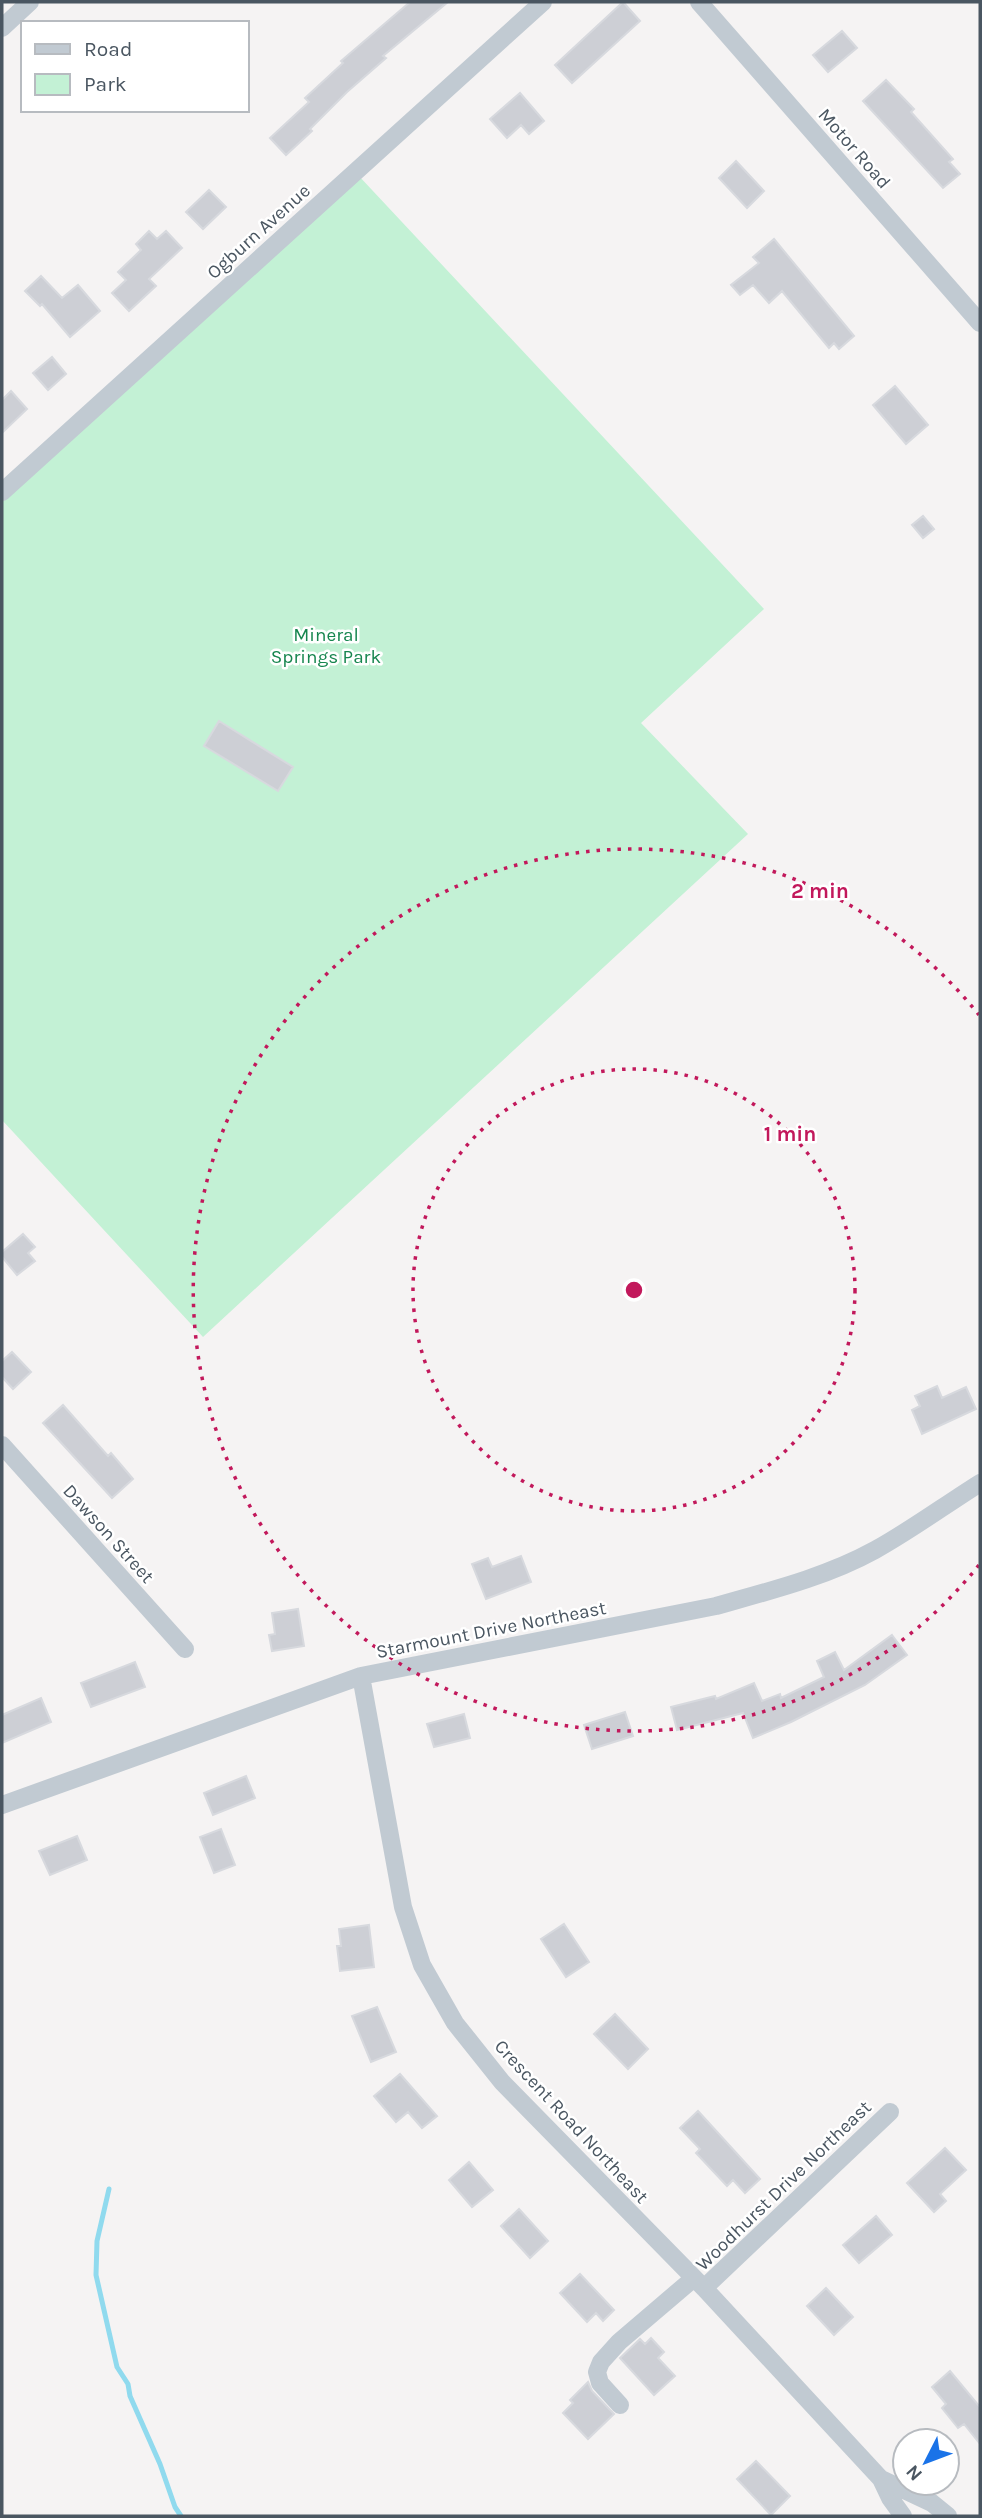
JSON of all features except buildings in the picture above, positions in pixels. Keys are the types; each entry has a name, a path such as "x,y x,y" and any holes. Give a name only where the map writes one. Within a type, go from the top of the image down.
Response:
{"street":[{"path":"2,28 30,2"},
{"name":"Ogburn Avenue","path":"2,492 543,2"},
{"name":"Motor Road","path":"699,2 980,323"},
{"name":"Dawson Street","path":"2,1445 185,1649"},
{"name":"Starmount Drive Northeast","path":"2,1805 361,1676 716,1605 772,1590 844,1565 874,1550 980,1483"},
{"name":"Crescent Road Northeast","path":"361,1676 402,1907 422,1965 455,2023 502,2082 699,2283 881,2479 903,2516"},
{"name":"Woodhurst Drive Northeast","path":"620,2405 600,2383 597,2372 601,2362 642,2321 699,2283 890,2112"},
{"name":"Crescent Road Northeast","path":"881,2479 932,2502 948,2516"}],"green space":[{"name":"Mineral Springs Park","path":"358,175 764,609 641,723 748,834 203,1337 2,1120 2,499"}],"waterway":[{"path":"109,2189 97,2241 96,2275 117,2367 128,2384 130,2396 181,2516"}]}
